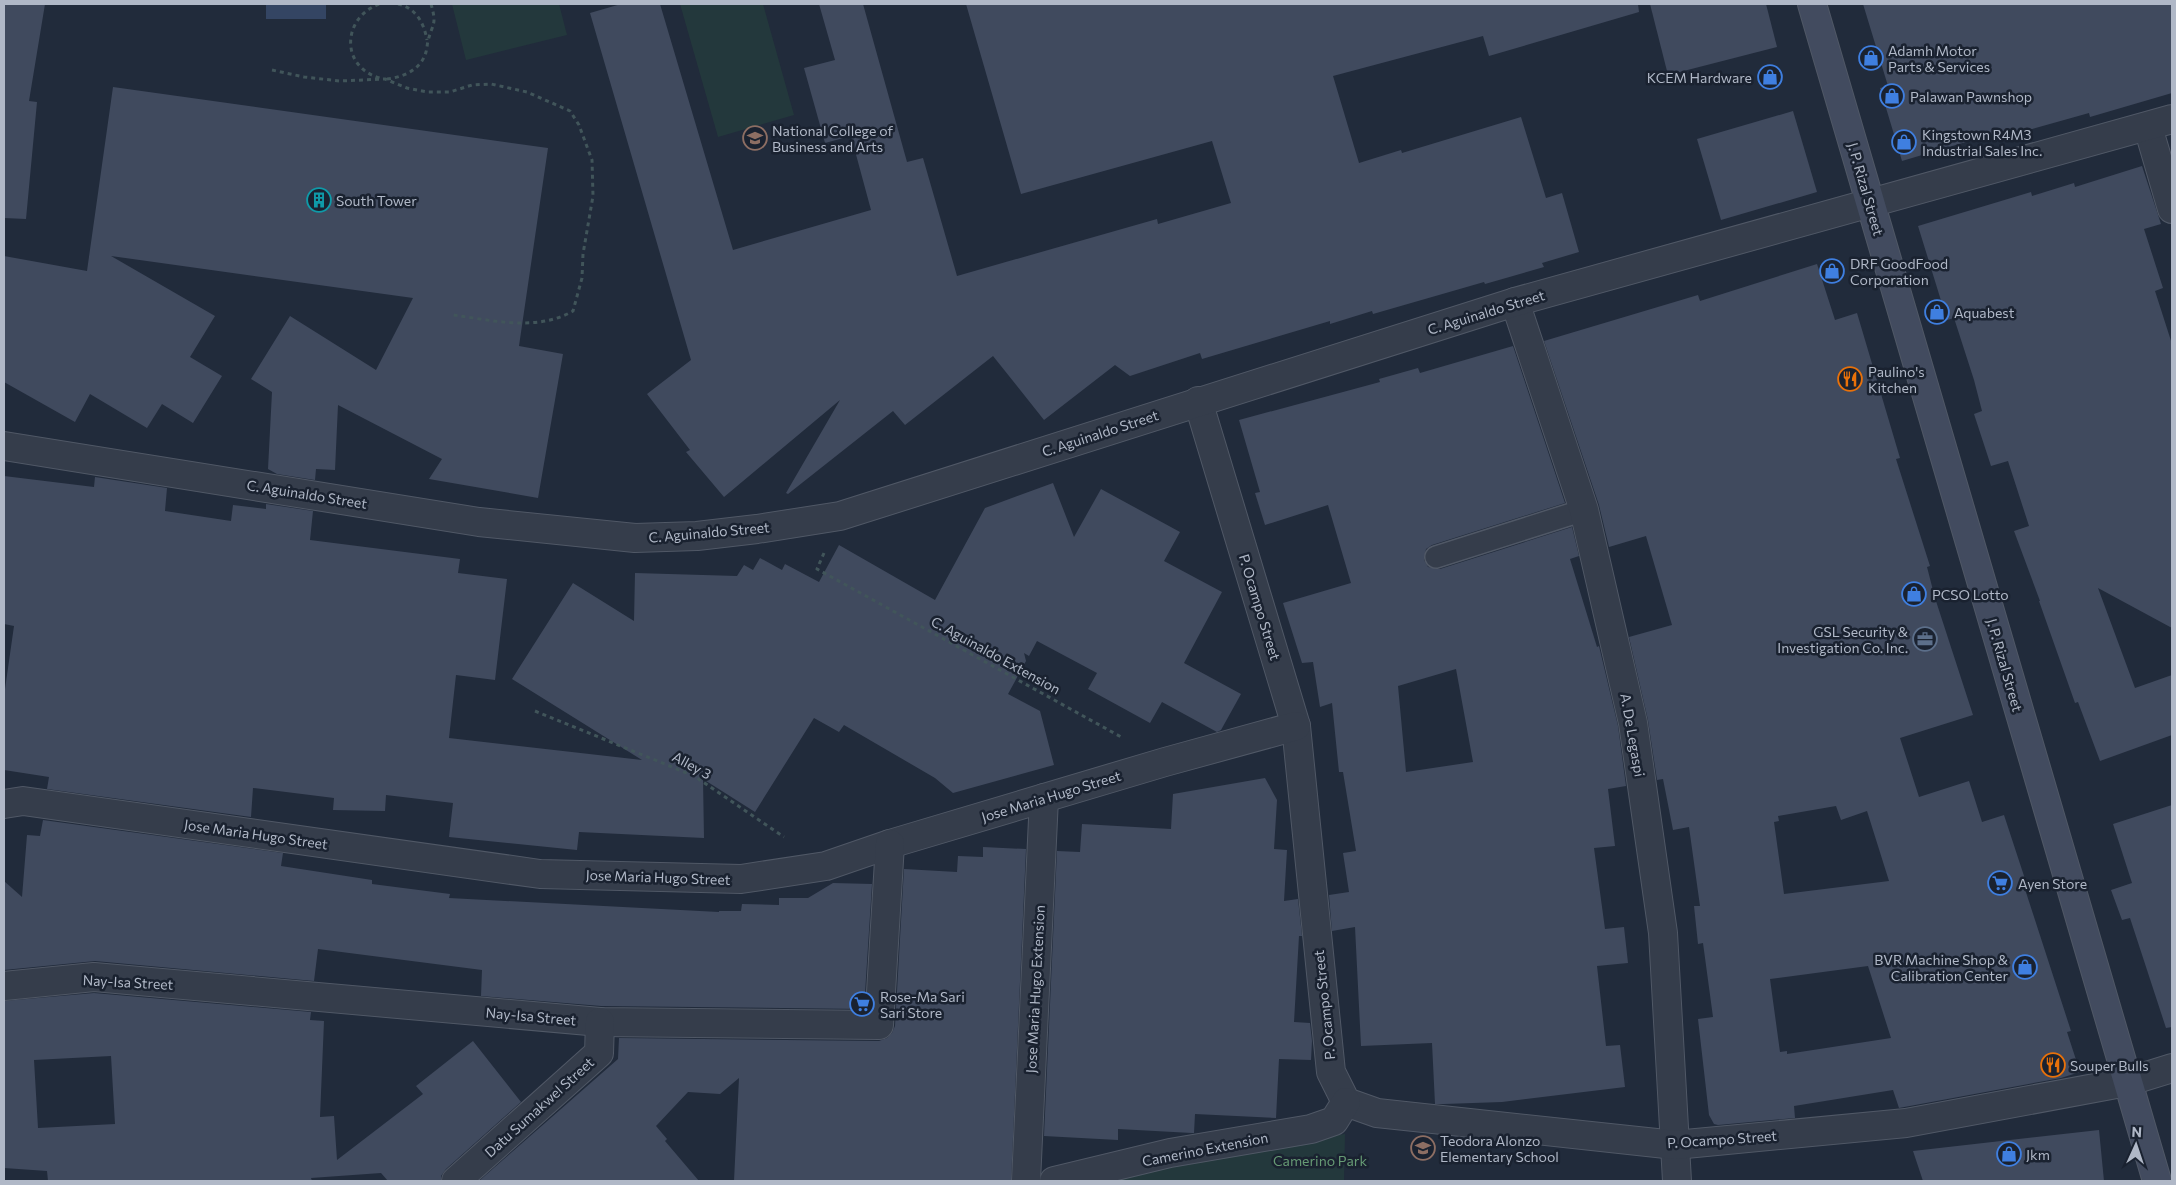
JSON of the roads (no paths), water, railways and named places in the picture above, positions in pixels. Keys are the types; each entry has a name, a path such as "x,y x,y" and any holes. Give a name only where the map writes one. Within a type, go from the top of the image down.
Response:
{"street":[{"name":"J. P. Rizal Street","path":"1812,4 2157,1181"},
{"name":"C. Aguinaldo Street","path":"4,446 479,522 635,538 697,536 758,529 840,516 1516,302 2160,123"},
{"path":"2160,123 2172,209"},
{"name":"A. De Legaspi","path":"1516,302 1584,510 1633,722 1663,933 1676,1181"},
{"name":"P. Ocampo Street","path":"1198,402 1296,726 1330,1072 1346,1102 1377,1114 1675,1145 1906,1123 2127,1082 2172,1068"},
{"name":"Jose Maria Hugo Street","path":"4,804 23,801 540,874 741,879 826,866 890,844 1044,798 1296,726"},
{"name":"Jose Maria Hugo Extension","path":"1026,1181 1044,798"},
{"name":"Nay-Isa Street","path":"4,986 94,977 600,1022 879,1025 890,844"},
{"name":"Datu Sumakwel Street","path":"456,1181 599,1053 600,1022"},
{"name":"Camerino Extension","path":"1054,1181 1170,1153 1311,1129 1334,1121 1346,1102"}],"lane":[{"path":"1436,557 1584,510"}],"water":[{"path":"266,4 326,4 326,19 266,19"}],"place":[{"name":"Adamh Motor Parts & Services","path":"1871,58"},
{"name":"KCEM Hardware","path":"1770,77"},
{"name":"Palawan Pawnshop","path":"1892,96"},
{"name":"National College of Business and Arts","path":"755,138"},
{"name":"Kingstown R4M3 Industrial Sales Inc.","path":"1904,142"},
{"name":"South Tower","path":"319,200"},
{"name":"DRF GoodFood Corporation","path":"1832,271"},
{"name":"Aquabest","path":"1937,312"},
{"name":"Paulino's Kitchen","path":"1850,379"},
{"name":"PCSO Lotto","path":"1914,594"},
{"name":"GSL Security & Investigation Co. Inc.","path":"1925,639"},
{"name":"Ayen Store","path":"2000,883"},
{"name":"BVR Machine Shop & Calibration Center","path":"2025,967"},
{"name":"Rose-Ma Sari Sari Store","path":"862,1004"},
{"name":"Souper Bulls","path":"2053,1065"},
{"name":"Teodora Alonzo Elementary School","path":"1423,1148"},
{"name":"Jkm","path":"2009,1154"}],"park label":[{"name":"Camerino Park","path":"1320,1160"}]}
